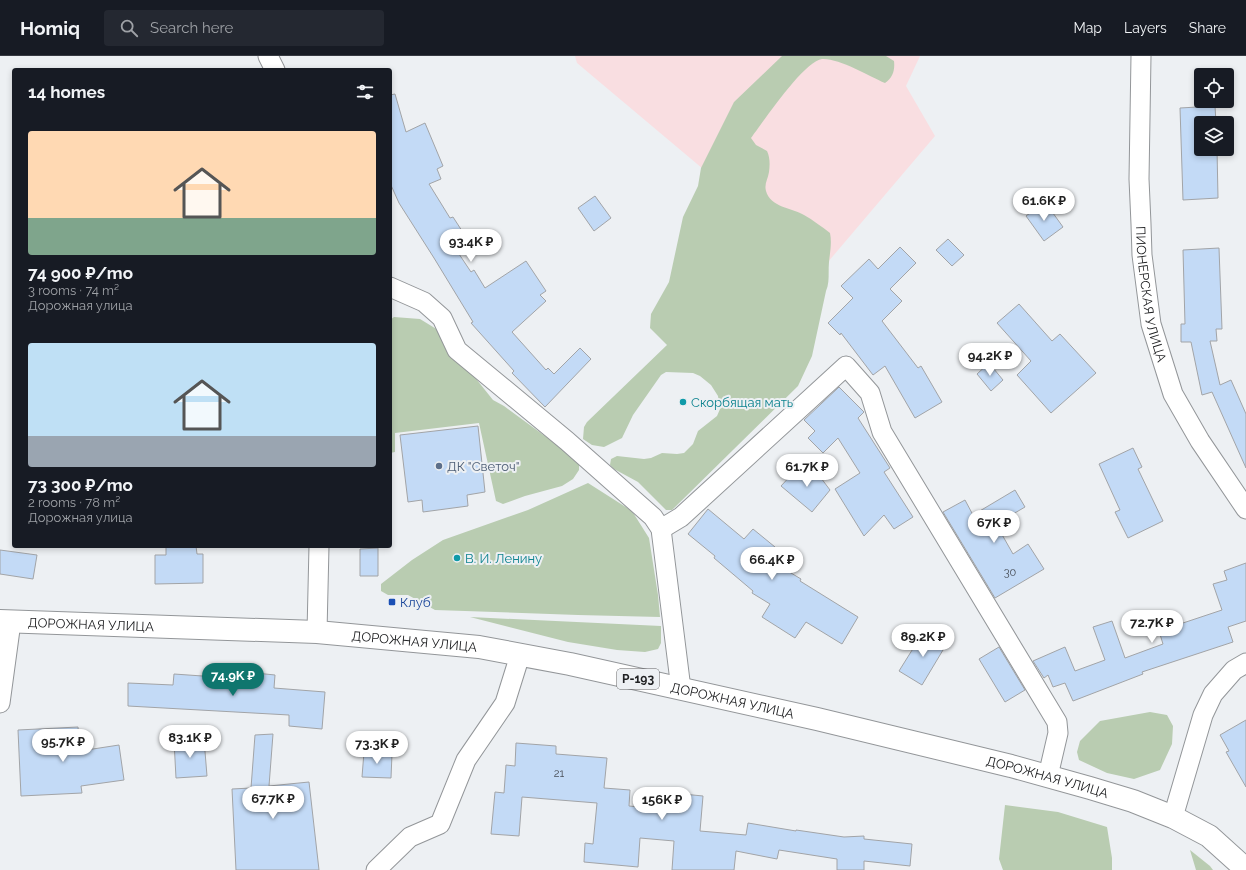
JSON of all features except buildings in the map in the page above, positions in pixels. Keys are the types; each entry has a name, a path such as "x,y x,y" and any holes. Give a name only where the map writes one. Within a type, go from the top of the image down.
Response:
{"main road":[{"name":"ДОРОЖНАЯ УЛИЦА","path":"5,621 317,632 478,648 570,664 825,721 1011,766 1133,801 1173,816 1209,836 1239,863 1244,870"}],"street":[{"path":"268,56 274,68"},
{"name":"ПИОНЕРСКАЯ УЛИЦА","path":"1140,56 1139,179 1142,255 1151,324 1173,394 1200,441 1246,509"},
{"path":"392,288 424,302 442,318 457,350 567,441 653,516 661,529 681,689"},
{"path":"661,529 681,517 846,366 870,393 882,432 1057,722 1058,733 1048,776"},
{"path":"317,632 319,548"},
{"path":"0,703 5,621"},
{"path":"376,870 410,837 440,824 453,796 466,760 505,703 520,655"},
{"path":"1173,816 1203,715 1213,694 1234,670 1246,663"}],"shaded area":[{"path":"575,56 920,56 906,86 935,136 822,269 577,63"}],"green space":[{"path":"782,56 886,56 894,61 894,68 892,76 885,83 837,61 822,59 814,62 784,93 751,138 756,145 768,153 770,161 769,175 765,186 768,196 772,201 807,217 830,233 831,244 828,284 812,356 798,386 672,510 666,510 638,482 614,469 610,465 611,459 617,456 644,459 651,458 662,453 684,453 693,444 698,431 717,416 720,409 718,396 711,385 700,376 693,373 666,372 661,375 633,415 622,438 604,447 592,445 583,439 584,427 587,422 667,345 650,328 651,314 669,282 683,217 698,186 701,168 734,102"},
{"path":"394,317 420,319 438,330 493,400 504,406 579,461 579,470 573,479 562,486 525,496 503,504 496,501 479,423 395,433 395,452 392,453 392,318"},
{"path":"588,483 632,511 649,538 660,617 435,610 408,595 388,595 381,591 381,584 412,560 443,540 528,510"},
{"path":"470,617 661,626 661,643 658,649 645,652 617,650 568,642"},
{"path":"1150,712 1167,715 1173,726 1172,744 1160,770 1134,779 1107,773 1079,760 1077,752 1080,741 1100,721"},
{"path":"1005,805 1058,812 1107,827 1112,858 1112,870 1003,870 999,859"},
{"path":"1190,850 1210,866 1213,870 1196,870"}],"place":[{"name":"Скорбящая мать","path":"683,402"},
{"name":"ДК \"Светоч\"","path":"439,466"},
{"name":"В. И. Ленину","path":"457,558"},
{"name":"Клуб","path":"392,602"}]}
